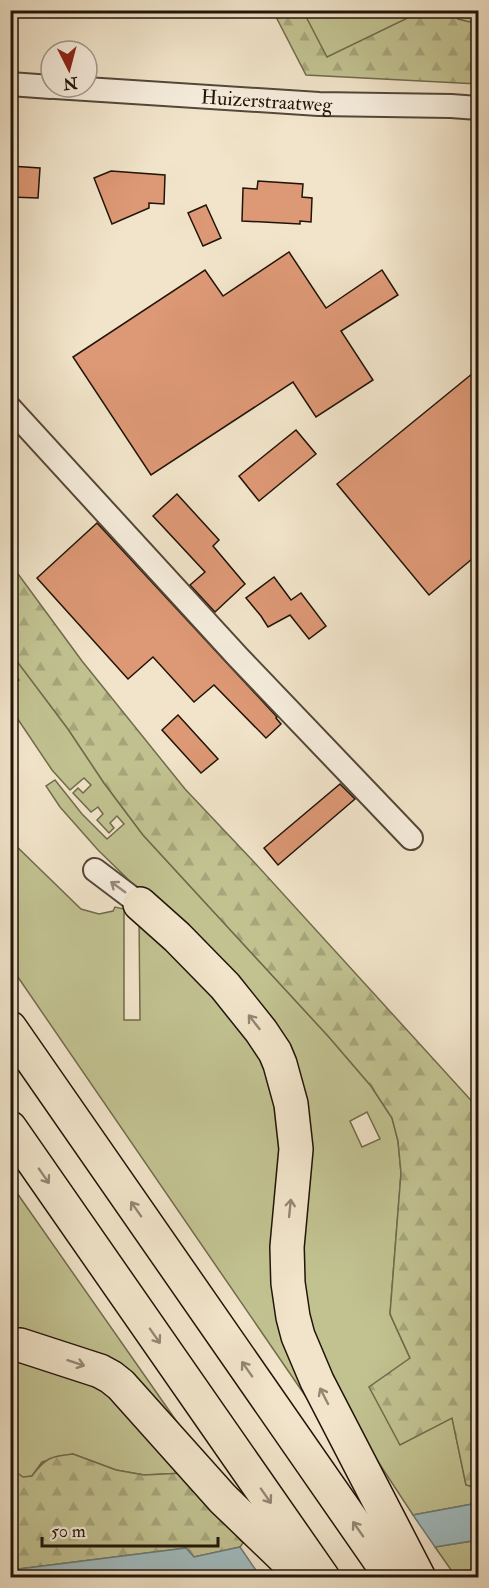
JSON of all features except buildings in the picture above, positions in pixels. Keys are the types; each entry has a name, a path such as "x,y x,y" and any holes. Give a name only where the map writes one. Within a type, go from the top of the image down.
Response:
{"highway":[{"path":"140,904 177,937 225,986 261,1031 280,1064 291,1104 295,1136 287,1265 292,1317 317,1381 419,1578"},
{"path":"10,1028 392,1578"},
{"path":"10,1128 323,1578"},
{"path":"15,1343 100,1371 121,1385 223,1499 305,1578"}],"street":[{"name":"Huizerstraatweg","path":"10,84 39,86"},
{"name":"Huizerstraatweg","path":"99,90 319,104 478,108"},
{"path":"10,408 238,657 411,838"},
{"path":"95,870 140,904"}],"green space":[{"path":"273,11 303,11 327,57 422,11 453,11 458,19 478,24 478,84 306,75"},
{"path":"279,11 478,11 478,81 311,73"},
{"path":"10,563 82,661 185,789 478,1108 478,1488 466,1485 452,1418 400,1445 369,1387 410,1358 390,1314 401,1173 398,1141 392,1118 371,1086 328,1036 143,835 19,664 11,651"},
{"path":"10,651 143,835 328,1036 371,1086 392,1118 398,1141 401,1173 390,1314 410,1358 452,1417 466,1485 478,1488 478,1503 413,1515 348,1411 302,1306 302,1105 141,892 98,850 60,807 46,786 55,780 82,814 107,839 124,824 117,816 110,823 114,828 109,833 97,820 103,814 98,807 91,812 73,793 78,788 83,793 91,785 84,778 70,790 52,770 11,709 11,686 19,680 11,667","holes":["367,1112 380,1139 362,1147 350,1121"]},
{"path":"10,840 81,909 99,914 113,911 115,907 124,909 124,1020 140,1020 139,914 204,974 278,1084 282,1213 339,1445 11,967"},
{"path":"10,1183 196,1449 131,1383 11,1331"},
{"path":"11,1351 95,1380 185,1473 144,1475 116,1470 73,1454 42,1462 32,1476 23,1478 11,1468 11,1414 16,1405 11,1402"},
{"path":"73,1454 116,1470 144,1475 185,1473 243,1543 240,1547 194,1557 186,1548 11,1570 10,1468 23,1477 32,1476 49,1459"},
{"path":"478,1540 478,1577 456,1577 435,1547"}],"water":[{"path":"478,1503 478,1540 435,1547 413,1515"},
{"path":"240,1547 260,1576 247,1578 11,1577 11,1570 186,1548 194,1557"}]}
